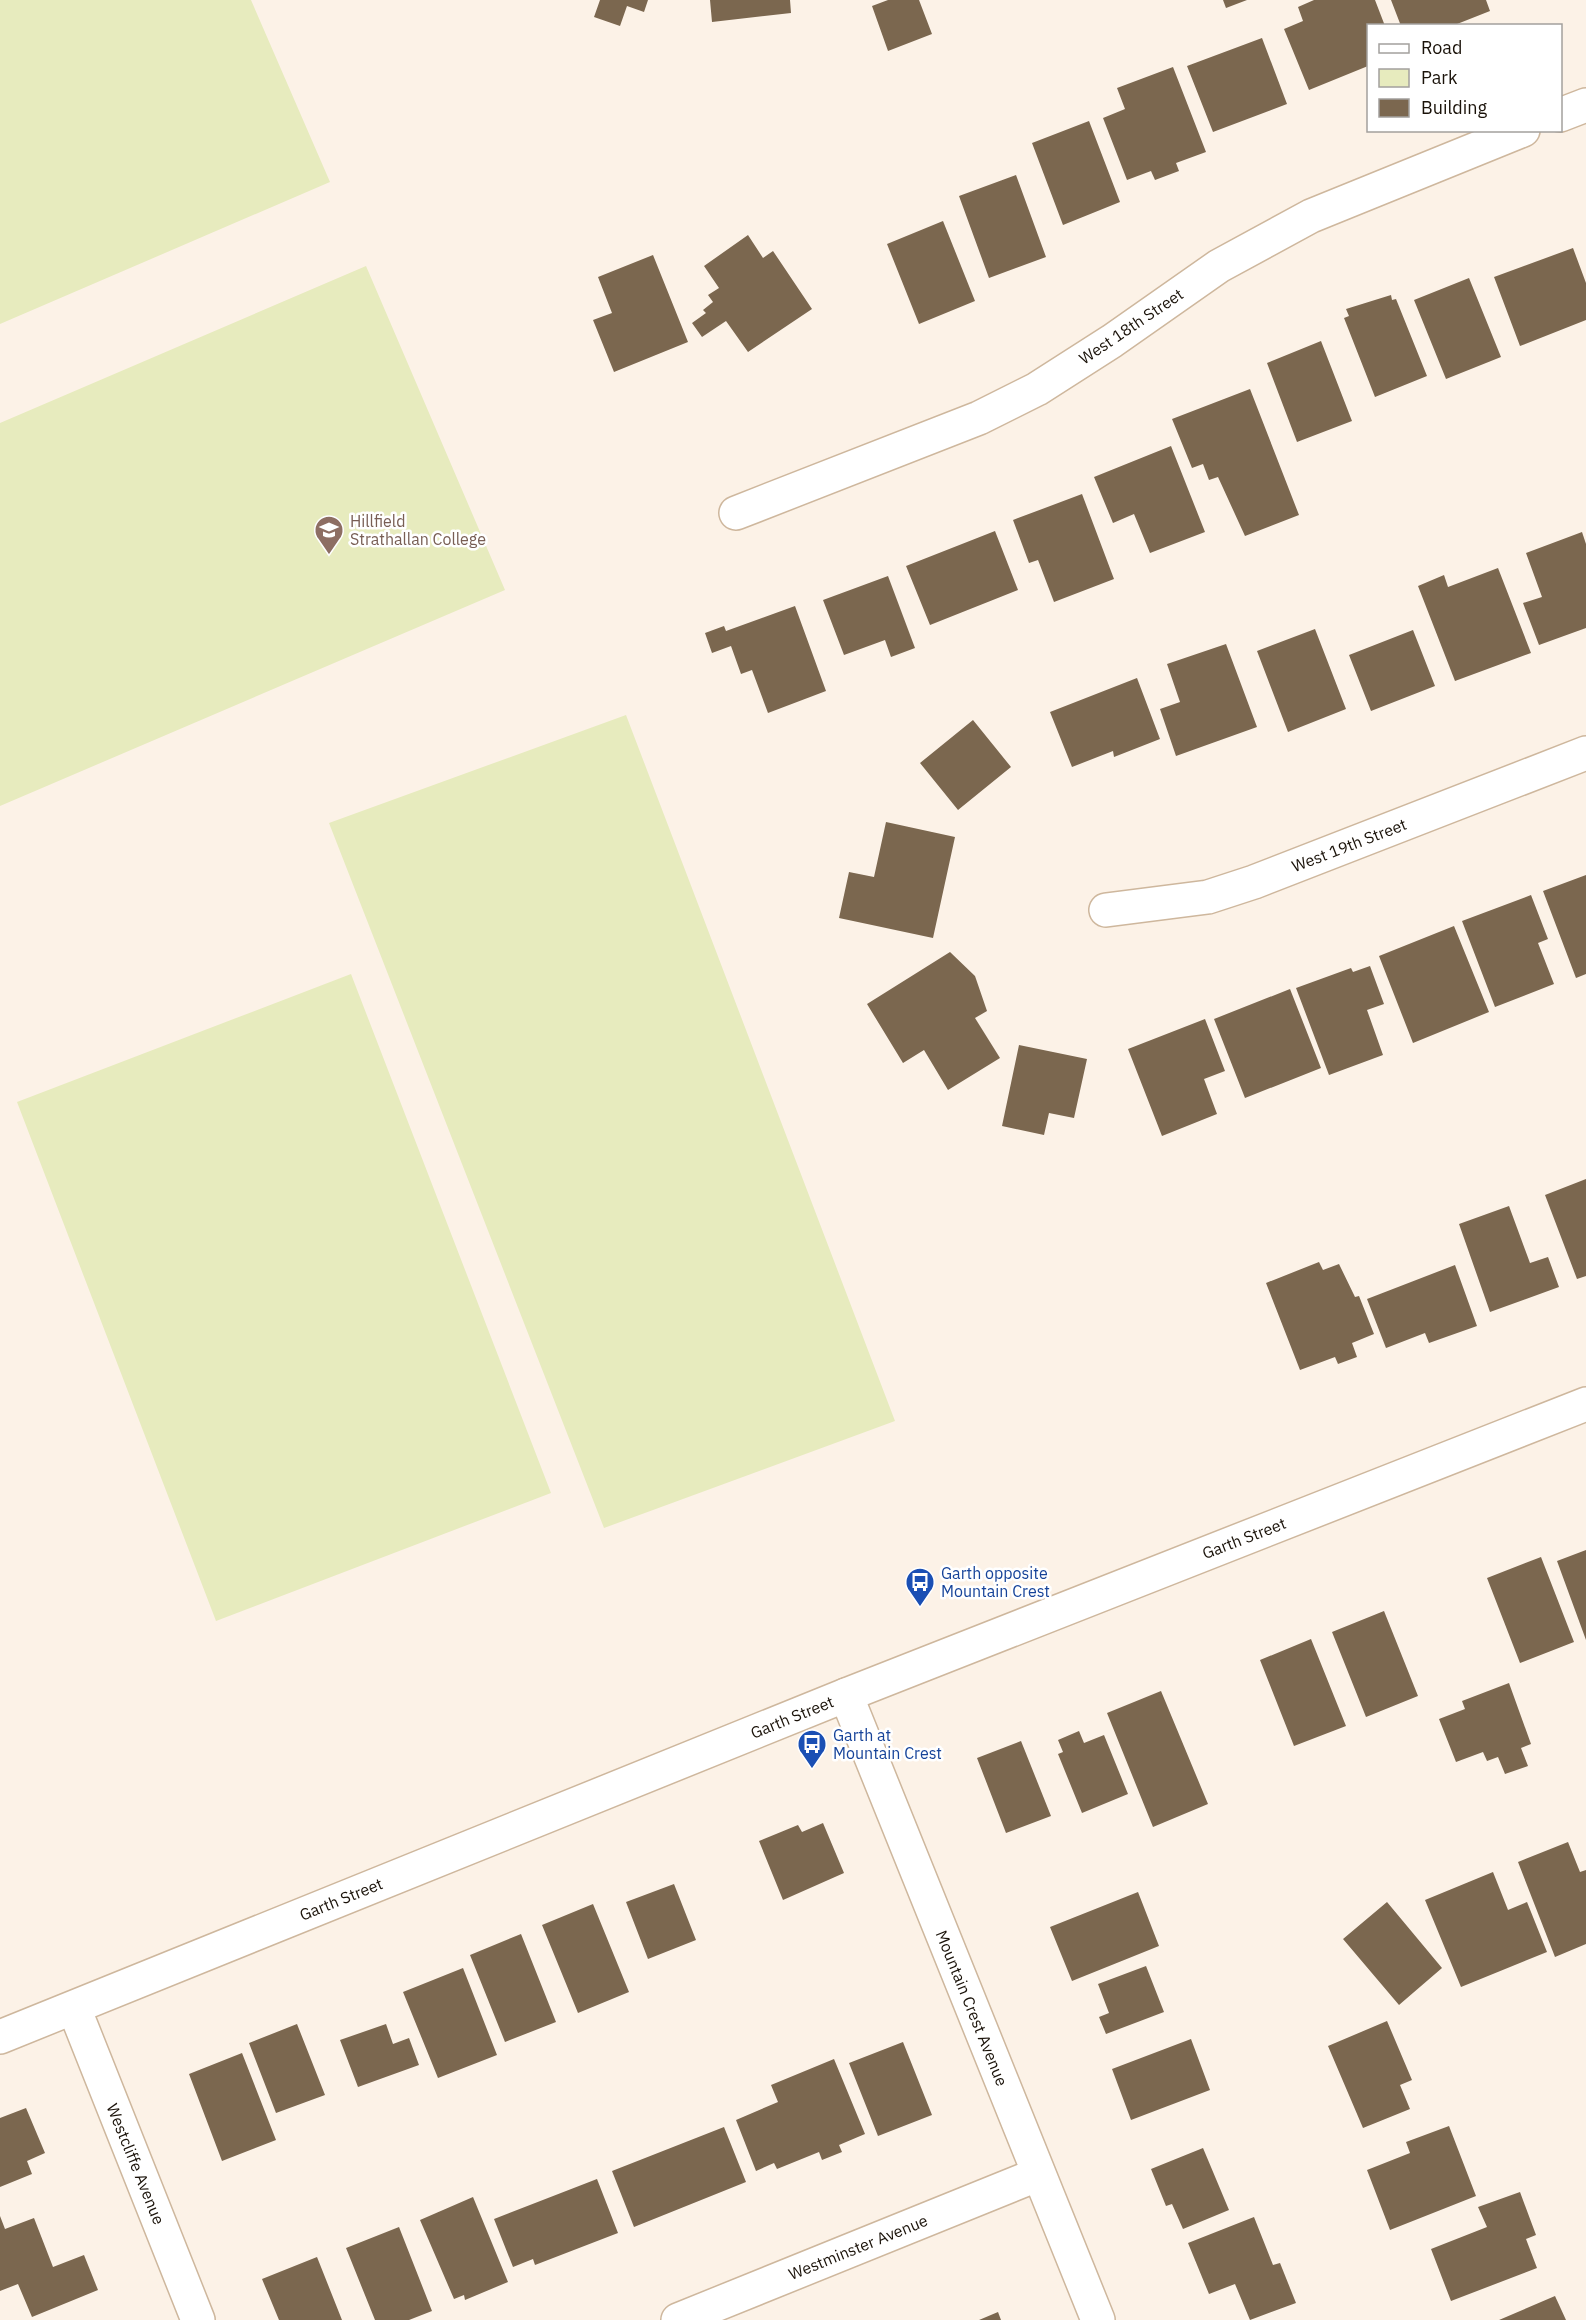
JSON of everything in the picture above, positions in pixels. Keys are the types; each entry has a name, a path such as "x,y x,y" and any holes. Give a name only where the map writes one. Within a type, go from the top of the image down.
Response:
{"street":[{"path":"1562,114 1586,105"},
{"name":"West 18th Street","path":"736,513 979,417 1037,388 1112,341 1219,266 1311,216 1518,132"},
{"name":"West 19th Street","path":"1106,910 1208,897 1254,882 1586,753"},
{"name":"Garth Street","path":"0,2037 846,1695 1586,1404"},
{"name":"Mountain Crest Avenue","path":"846,1695 1098,2320"},
{"name":"Westcliffe Avenue","path":"74,2008 198,2320"},
{"name":"Westminster Avenue","path":"678,2320 1039,2174"}],"green space":[{"path":"0,0 251,0 330,182 0,324"},
{"path":"366,266 505,590 0,806 0,423"},
{"path":"626,715 895,1421 604,1528 329,823"},
{"path":"351,974 551,1493 216,1621 17,1102"}],"building":[{"path":"600,0 648,0 644,12 627,6 620,26 594,17"},
{"path":"710,0 790,0 791,13 712,22"},
{"path":"888,0 919,0 932,34 888,51 872,6"},
{"path":"1223,0 1247,0 1226,8"},
{"path":"1314,0 1375,0 1384,24 1367,24 1367,66 1309,90 1284,29 1303,21 1298,7"},
{"path":"1391,0 1486,0 1490,11 1457,24 1400,24"},
{"path":"1262,38 1287,104 1213,132 1187,66"},
{"path":"1173,67 1206,152 1176,163 1179,171 1155,180 1151,171 1127,180 1103,118 1125,109 1117,88"},
{"path":"1089,121 1120,202 1063,225 1032,143"},
{"path":"1016,175 1046,257 989,278 959,196"},
{"path":"943,221 975,301 919,324 887,244"},
{"path":"748,235 763,258 773,251 812,309 748,352 726,321 702,337 692,323 706,313 703,310 713,302 708,295 719,288 704,266"},
{"path":"1573,248 1586,283 1586,320 1520,346 1494,277"},
{"path":"653,255 688,342 614,372 593,320 612,313 598,277"},
{"path":"1469,278 1501,357 1446,379 1414,300"},
{"path":"1391,295 1392,300 1396,299 1427,376 1375,397 1344,318 1349,316 1346,309"},
{"path":"1321,341 1352,421 1297,442 1267,363"},
{"path":"1250,389 1299,515 1245,536 1218,477 1209,480 1203,464 1192,468 1172,419"},
{"path":"1171,446 1205,532 1150,553 1134,514 1113,523 1094,477"},
{"path":"1082,494 1114,579 1054,602 1038,560 1029,563 1013,520"},
{"path":"995,531 1018,590 930,625 906,566"},
{"path":"1582,532 1586,544 1586,628 1539,645 1523,603 1542,597 1526,553"},
{"path":"1498,568 1531,653 1455,681 1418,586 1444,575 1448,587"},
{"path":"888,576 915,648 891,657 885,640 844,655 823,600"},
{"path":"795,606 826,691 768,713 752,670 741,674 731,646 712,653 705,633 724,626 726,631"},
{"path":"1315,629 1346,709 1288,732 1257,651"},
{"path":"1413,630 1435,686 1371,711 1349,655"},
{"path":"1226,644 1257,727 1176,756 1160,709 1180,702 1167,664"},
{"path":"1137,678 1160,739 1114,757 1113,751 1072,767 1050,712"},
{"path":"973,720 1011,767 958,810 920,763"},
{"path":"886,822 955,837 933,938 839,918 849,872 874,877"},
{"path":"1586,875 1586,974 1576,978 1543,891"},
{"path":"1531,895 1548,939 1538,943 1554,984 1495,1007 1462,921"},
{"path":"1454,926 1489,1012 1413,1043 1379,956"},
{"path":"950,952 975,976 987,1011 975,1018 1000,1058 948,1090 924,1050 903,1063 867,1004"},
{"path":"1370,966 1384,1004 1367,1010 1383,1055 1329,1075 1296,988 1351,968 1353,972"},
{"path":"1290,989 1321,1068 1245,1098 1214,1019"},
{"path":"1205,1019 1225,1071 1204,1079 1217,1114 1162,1136 1128,1049"},
{"path":"1019,1045 1087,1059 1074,1118 1049,1113 1044,1135 1002,1126"},
{"path":"1586,1179 1586,1276 1577,1279 1545,1195"},
{"path":"1509,1206 1530,1263 1548,1257 1559,1287 1490,1312 1459,1224"},
{"path":"1319,1262 1323,1270 1339,1264 1355,1297 1359,1296 1374,1334 1352,1343 1357,1357 1338,1364 1335,1357 1300,1370 1266,1283"},
{"path":"1455,1265 1477,1326 1429,1343 1425,1333 1386,1348 1367,1299"},
{"path":"1586,1550 1586,1640 1557,1561"},
{"path":"1541,1557 1574,1642 1520,1663 1487,1578"},
{"path":"1384,1611 1418,1696 1366,1717 1332,1632"},
{"path":"1311,1639 1346,1726 1294,1746 1260,1660"},
{"path":"1509,1683 1531,1744 1521,1748 1528,1766 1505,1774 1498,1757 1487,1761 1483,1752 1456,1762 1439,1719 1465,1709 1462,1701"},
{"path":"1161,1691 1208,1804 1153,1827 1107,1713"},
{"path":"1079,1731 1084,1743 1104,1735 1128,1794 1082,1813 1058,1754 1063,1752 1058,1740"},
{"path":"1021,1741 1051,1816 1006,1833 977,1758"},
{"path":"823,1823 844,1873 783,1900 759,1841 798,1825 802,1832"},
{"path":"1568,1842 1580,1872 1586,1870 1586,1944 1555,1957 1518,1862"},
{"path":"1493,1872 1508,1910 1527,1902 1547,1952 1461,1987 1425,1900"},
{"path":"674,1884 696,1940 648,1959 626,1902"},
{"path":"1138,1892 1159,1946 1072,1981 1050,1927"},
{"path":"1387,1902 1442,1968 1399,2005 1343,1939"},
{"path":"593,1904 629,1992 578,2013 542,1925"},
{"path":"521,1934 556,2022 505,2042 470,1955"},
{"path":"1146,1966 1164,2012 1106,2034 1099,2017 1109,2013 1098,1984"},
{"path":"463,1968 497,2055 438,2078 403,1992"},
{"path":"1387,2021 1412,2080 1400,2085 1410,2109 1363,2128 1328,2046"},
{"path":"297,2024 325,2095 276,2113 249,2043"},
{"path":"386,2024 393,2044 409,2038 419,2065 358,2087 340,2040"},
{"path":"1191,2039 1210,2090 1131,2120 1112,2069"},
{"path":"903,2042 932,2115 878,2136 849,2063"},
{"path":"242,2053 276,2140 222,2161 189,2074"},
{"path":"834,2059 865,2134 839,2145 842,2152 822,2160 819,2152 777,2169 774,2163 756,2171 736,2120 778,2102 771,2085"},
{"path":"26,2108 45,2153 27,2161 32,2174 0,2187 0,2118"},
{"path":"1449,2126 1476,2196 1390,2230 1367,2170 1410,2153 1406,2142"},
{"path":"724,2127 746,2182 634,2227 612,2171"},
{"path":"1203,2148 1229,2210 1183,2229 1172,2204 1166,2206 1151,2169"},
{"path":"597,2179 618,2233 535,2265 533,2259 513,2267 494,2219"},
{"path":"1520,2192 1536,2235 1526,2239 1537,2268 1451,2301 1431,2249 1487,2227 1478,2207"},
{"path":"473,2197 508,2282 465,2300 464,2295 454,2299 420,2220"},
{"path":"0,2216 5,2229 34,2218 53,2267 84,2255 98,2290 32,2317 18,2284 0,2291"},
{"path":"1254,2217 1273,2265 1280,2263 1296,2303 1250,2320 1235,2284 1209,2294 1188,2243"},
{"path":"399,2227 432,2311 409,2320 375,2320 346,2248"},
{"path":"317,2257 342,2320 279,2320 262,2279"},
{"path":"1555,2296 1566,2320 1499,2320"},
{"path":"998,2312 1001,2320 979,2320"}],"place":[{"name":"Hillfield Strathallan College","path":"329,556"},
{"name":"Garth opposite Mountain Crest","path":"920,1608"},
{"name":"Garth at Mountain Crest","path":"812,1770"}]}
